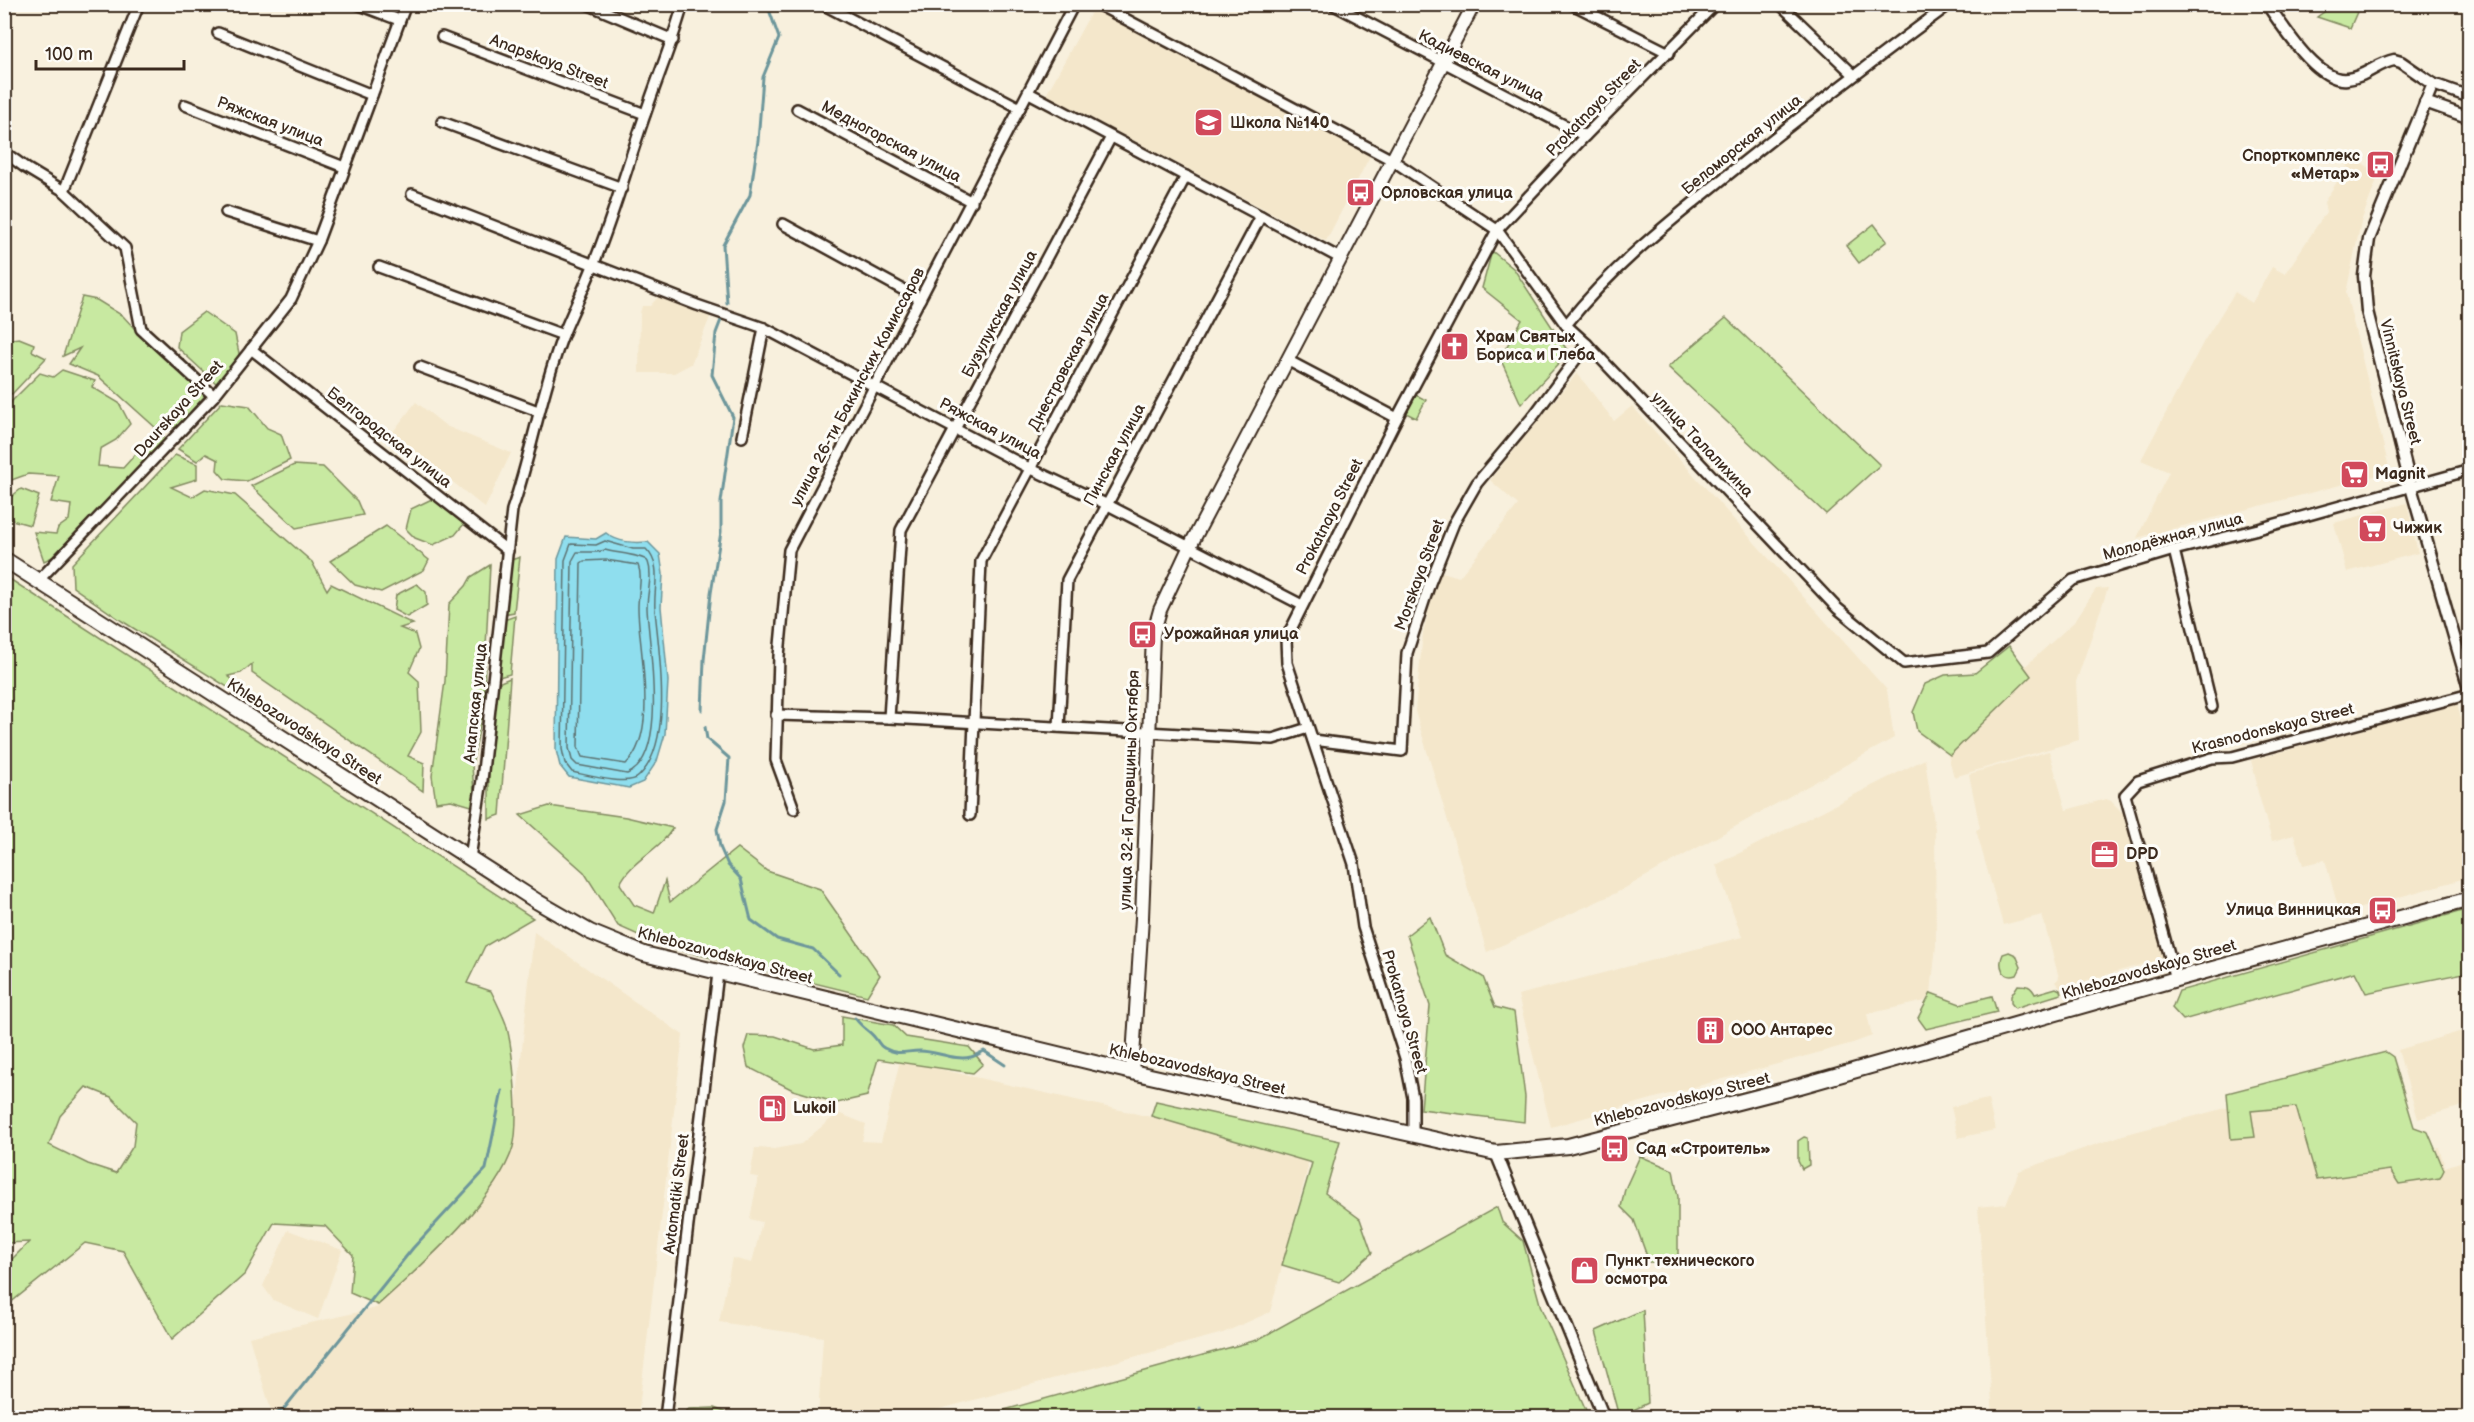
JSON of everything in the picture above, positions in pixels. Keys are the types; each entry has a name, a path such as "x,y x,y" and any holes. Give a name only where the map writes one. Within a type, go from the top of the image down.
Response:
{"main road":[{"name":"улица 32-й Годовщины Октября","path":"1132,1072 1153,635 1160,610 1189,548 1474,4"},
{"name":"Khlebozavodskaya Street","path":"4,559 470,858 590,932 644,954 1132,1072 1496,1153 1568,1146 1800,1086 2175,978 2469,899"}],"street":[{"path":"64,191 139,4"},
{"path":"357,4 399,20"},
{"name":"Daurskaya Street","path":"38,581 214,396 291,299 318,241 406,4"},
{"path":"587,4 673,40"},
{"path":"508,551 512,510 524,476 538,411 563,335 594,264 622,188 645,114 673,40 683,4"},
{"name":"улица 26-ти Бакинских Комиссаров","path":"794,809 776,760 776,715 789,550 1074,4"},
{"path":"1098,4 1392,160 1497,230"},
{"name":"Кадиевская улица","path":"1332,4 1585,136"},
{"path":"1572,4 1669,53"},
{"name":"Prokatnaya Street","path":"1413,1136 1413,1098 1405,1058 1363,927 1354,864 1287,663 1286,639 1397,418 1497,230 1585,136 1715,4"},
{"path":"1780,4 1854,75"},
{"name":"Беломорская улица","path":"1566,325 1587,298 1640,245 1854,75 1950,4"},
{"path":"2267,4 2310,61 2329,76 2346,80 2394,60 2401,62 2433,84 2469,97"},
{"path":"828,7 1020,108"},
{"path":"218,33 372,95"},
{"name":"Anapskaya Street","path":"441,37 645,114"},
{"name":"Vinnitskaya Street","path":"2433,84 2369,239 2364,276 2367,311 2411,487 2469,693"},
{"path":"1029,93 1340,258"},
{"path":"2426,102 2469,118"},
{"name":"Ряжская улица","path":"185,105 345,167"},
{"name":"Медногорская улица","path":"797,109 972,202"},
{"path":"442,122 622,188"},
{"name":"Бузулукская улица","path":"889,718 901,530 1111,136"},
{"path":"4,152 64,191 125,248 141,329 214,396"},
{"name":"Днестровская улица","path":"970,814 981,561 1186,176"},
{"path":"412,194 594,264"},
{"path":"226,212 318,241"},
{"name":"Пинская улица","path":"1059,727 1067,580 1261,216"},
{"path":"783,224 920,299"},
{"name":"улица Талалихина","path":"1497,230 1566,325 1587,344 1837,608 1904,663"},
{"name":"Ряжская улица","path":"594,264 697,305 764,327 1029,468 1106,504 1302,605"},
{"path":"379,267 563,335"},
{"path":"742,437 764,327"},
{"name":"Morskaya Street","path":"1313,740 1402,751 1407,653 1430,583 1454,523 1477,483 1535,414 1587,344"},
{"name":"Белгородская улица","path":"251,349 508,551"},
{"path":"1287,360 1397,418"},
{"path":"420,367 538,411"},
{"name":"Молодёжная улица","path":"1904,663 1988,653 2073,580 2174,550 2469,470"},
{"path":"2174,550 2212,707"},
{"name":"Анапская улица","path":"470,858 482,780 508,551"},
{"name":"Krasnodonskaya Street","path":"2175,978 2125,795 2138,781 2212,758 2232,758 2469,693"},
{"path":"776,715 889,718 1273,739 1308,728"},
{"name":"Avtomatiki Street","path":"665,1418 718,973"},
{"path":"1496,1153 1604,1418"}],"shaded area":[{"name":"Школа №140","path":"1094,7 1372,152 1326,241 1046,95"},
{"path":"2353,157 2379,174 2361,222 2346,293 2390,472 2137,538 2169,472 2141,460 2204,341 2235,292 2252,303 2272,267 2285,274 2326,212 2324,202"},
{"path":"660,295 711,315 691,364 674,373 639,373 640,313 642,306 650,306"},
{"path":"1577,373 1614,421 1632,406 1887,690 1894,738 1616,893 1487,952 1415,711 1423,633 1439,571 1459,577 1518,505 1490,480"},
{"path":"416,402 446,426 511,453 485,508 392,433"},
{"path":"2407,503 2418,553 2347,572 2334,523"},
{"path":"2108,588 2076,682 2079,740 1954,777 1944,740 2074,622 2096,589"},
{"path":"2457,704 2469,751 2469,877 2340,914 2325,860 2303,865 2294,835 2272,841 2251,760"},
{"path":"2049,751 2066,810 2106,799 2126,816 2165,958 2060,988 2055,982 2059,978 2042,915 2003,925 1976,830 1980,828 1969,774"},
{"path":"1925,759 1935,829 1936,945 1931,993 1925,1001 1867,1014 1872,1036 1853,1043 1551,1127 1518,995 1742,937 1716,865"},
{"path":"534,932 683,1035 638,1417 273,1417 249,1337 376,1308 434,1254 493,1186 512,1146"},
{"path":"2469,1029 2469,1104 2418,1119 2398,1050"},
{"path":"900,1060 1304,1152 1308,1167 1270,1312 1223,1333 910,1417 818,1417 823,1337 719,1322 732,1258 752,1263 762,1222 750,1219 758,1177 750,1176 755,1148 774,1149 801,1144 838,1113 866,1124 862,1141 881,1142"},
{"path":"2362,1072 2388,1164 2439,1148 2445,1167 2469,1159 2469,1417 1993,1417 1978,1207 2006,1204 2019,1171 2123,1135"},
{"path":"1988,1099 1995,1130 1958,1138 1951,1107"},
{"path":"288,1230 342,1250 318,1319 273,1300 263,1286"}],"green space":[{"path":"2335,4 2346,5 2357,12 2350,28 2317,17"},
{"path":"1874,224 1887,241 1859,263 1846,246"},
{"path":"1492,251 1514,269 1569,353 1521,404 1500,358 1522,320 1482,288"},
{"path":"82,297 97,300 123,316 144,339 181,359 210,390 177,427 156,428 98,376 69,364 80,348 63,356"},
{"path":"204,312 235,334 240,358 218,385 177,347 179,331"},
{"path":"1726,318 1880,465 1826,514 1668,367"},
{"path":"19,338 34,344 32,351 46,358 12,394 5,393 5,340"},
{"path":"62,370 95,381 92,387 119,403 130,424 116,440 100,449 98,466 123,468 152,436 168,438 61,553 44,561 34,532 56,534 58,528 69,520 71,505 51,502 59,476 28,474 9,481 5,478 4,416 12,401 40,373 53,377"},
{"path":"1416,395 1426,400 1416,418 1406,413"},
{"path":"222,402 249,406 267,428 281,434 290,460 247,481 225,479 217,470 218,460 206,454 197,461 178,449"},
{"path":"175,455 197,464 197,479 171,487 192,497 205,489 235,495 312,562 327,590 331,584 413,624 400,628 415,634 419,649 409,672 419,681 421,732 408,756 424,763 423,791 252,673 252,664 241,673 228,676 243,687 240,695 122,621 73,587 72,564"},
{"path":"294,465 323,467 357,501 363,515 296,528 251,486"},
{"path":"21,489 39,496 30,525 8,519 8,499"},
{"path":"436,497 464,524 455,535 433,545 415,538 406,529 411,509"},
{"path":"386,526 429,560 424,570 381,592 355,585 330,561"},
{"path":"520,557 514,612 503,614 508,561"},
{"path":"490,565 486,647 479,657 485,660 484,705 472,765 475,807 451,800 436,802 432,776 445,681 449,604 466,586 471,577"},
{"path":"5,576 533,918 485,946 467,983 491,991 506,1024 515,1086 516,1121 513,1147 505,1167 491,1189 455,1232 378,1305 350,1293 353,1255 325,1226 274,1223 245,1274 172,1339 123,1251 85,1243 10,1303 5,1293 5,1266 29,1242 5,1243","holes":["86,1087 111,1097 136,1122 133,1146 116,1173 88,1164 49,1145 60,1116"]},
{"path":"417,584 426,592 427,605 407,617 394,610 396,595"},
{"path":"515,616 510,674 499,677 504,620"},
{"path":"2009,646 2031,676 1950,755 1917,731 1913,712 1925,684 1945,675 1975,673"},
{"path":"510,678 500,815 489,819 489,756 498,683"},
{"path":"549,806 626,817 673,828 660,843 631,868 620,884 634,905 654,913 665,881 670,902 737,848 767,871 820,889 880,975 867,996 663,946 618,926 584,872 520,815"},
{"path":"2469,909 2469,972 2366,993 2355,972 2183,1020 2172,1008 2179,991"},
{"path":"1430,917 1445,955 1483,977 1495,1007 1514,1012 1525,1097 1524,1122 1421,1109 1430,1006 1407,935"},
{"path":"2009,952 2016,955 2021,967 2017,975 2008,975 2001,967 2003,954"},
{"path":"2018,985 2028,986 2035,994 2056,988 2061,994 2015,1008 2011,1003 2011,996"},
{"path":"1931,993 1960,1004 1992,996 1997,1012 1926,1029 1918,1018"},
{"path":"842,1016 893,1025 906,1037 969,1047 983,1064 973,1073 878,1059 867,1096 837,1103 793,1090 748,1067 744,1048 748,1035 775,1036 814,1049 842,1045"},
{"path":"2386,1052 2393,1057 2414,1127 2428,1132 2444,1170 2440,1178 2399,1184 2390,1170 2317,1180 2296,1107 2251,1111 2255,1137 2231,1139 2227,1093"},
{"path":"1156,1101 1340,1141 1325,1193 1360,1219 1372,1253 1339,1282 1282,1265 1312,1163 1151,1116"},
{"path":"1804,1137 1808,1138 1809,1165 1802,1169 1798,1161 1798,1141"},
{"path":"1640,1156 1673,1170 1678,1197 1678,1263 1649,1262 1634,1220 1621,1207 1625,1189"},
{"path":"1497,1207 1502,1222 1523,1241 1541,1308 1589,1417 979,1417 1257,1340"},
{"path":"1643,1310 1648,1403 1619,1417 1596,1331"},
{"path":"714,1408 738,1417 679,1417 689,1409"}],"water":[{"path":"606,533 621,541 648,542 660,554 663,574 661,607 668,681 665,734 657,761 643,782 629,788 569,777 560,766 556,750 558,559 566,537 596,539"}],"waterway":[{"path":"727,303 723,245 750,195 758,141 763,77 779,38 767,4"},
{"path":"702,710 704,660 711,593 721,532 721,502 733,417 712,375 716,333 721,320"},
{"path":"705,727 707,739 729,758 726,801 717,829 720,847 728,865 741,879 751,920 777,939 813,949 839,974"},
{"path":"855,1018 881,1046 889,1050 926,1051 965,1058 973,1057 984,1051 1005,1065"},
{"path":"268,1418 283,1410 413,1248 486,1169 502,1091"},
{"path":"1200,1408 1203,1418"}],"place":[{"name":"Школа №140","path":"1209,123"},
{"name":"Спорткомплекс «Метар»","path":"2381,165"},
{"name":"Орловская улица","path":"1360,193"},
{"name":"Храм Святых Бориса и Глеба","path":"1455,346"},
{"name":"Magnit","path":"2354,474"},
{"name":"Чижик","path":"2372,528"},
{"name":"Урожайная улица","path":"1143,634"},
{"name":"DPD","path":"2105,854"},
{"name":"Улица Винницкая","path":"2382,910"},
{"name":"ООО Антарес","path":"1710,1030"},
{"name":"Lukoil","path":"772,1108"},
{"name":"Сад «Строитель»","path":"1615,1149"},
{"name":"Пункт технического осмотра","path":"1584,1270"}]}
